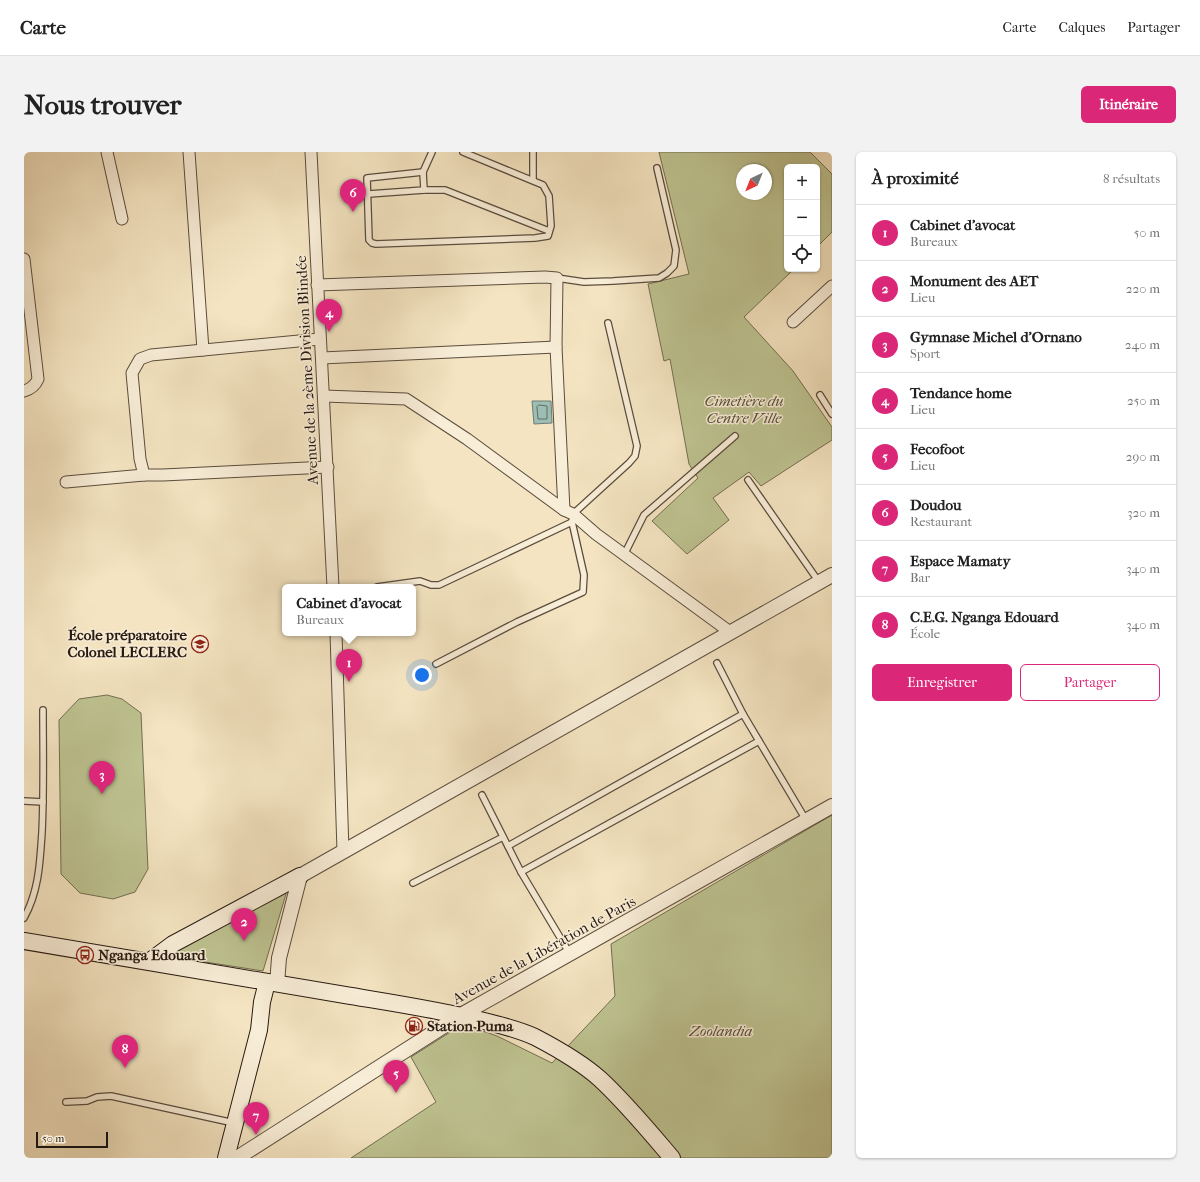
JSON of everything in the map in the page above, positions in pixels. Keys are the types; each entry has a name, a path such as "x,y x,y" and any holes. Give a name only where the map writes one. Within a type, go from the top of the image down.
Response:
{"main road":[{"path":"150,961 173,944 300,876"},
{"path":"24,941 150,961 246,979 461,1015 513,1029 532,1036 573,1059 599,1078 630,1110 672,1158"},
{"path":"246,979 257,992 262,1002"},
{"path":"226,1158 259,1030 262,1002 272,983"},
{"path":"259,1030 268,1011 272,983"}],"street":[{"path":"107,152 122,219"},
{"path":"189,152 203,350"},
{"name":"Avenue de la 2ème Division Blindée","path":"311,152 333,584"},
{"path":"24,258 38,380 35,386 24,391"},
{"path":"317,285 538,277 557,278 556,347 570,515"},
{"path":"793,322 832,286"},
{"path":"144,475 140,460 132,373 140,359 150,355 320,339"},
{"path":"322,358 556,347"},
{"path":"324,396 406,399 467,439 730,632"},
{"path":"66,482 144,475 328,467"},
{"path":"272,983 300,876 832,575"},
{"path":"336,636 343,851"},
{"name":"Avenue de la Libération de Paris","path":"237,1158 461,1015 832,806"}],"lane":[{"path":"424,190 423,172 432,152"},
{"path":"423,172 369,178 366,180 368,194 369,240 372,243 535,238 548,236 551,226 550,196 543,185 463,152"},
{"path":"533,152 534,180"},
{"path":"557,278 584,282 658,278 667,273 674,266 676,250 657,168"},
{"path":"368,194 445,190 549,231"},
{"path":"398,584 420,581 431,585 439,585 570,515 636,456 637,446 608,323"},
{"path":"820,395 832,414"},
{"path":"624,555 644,515 735,436"},
{"path":"748,480 819,582"},
{"path":"436,664 517,622 583,592 584,575 570,515"},
{"path":"717,663 743,714 806,820"},
{"path":"24,918 31,906 39,876 44,802 43,710"},
{"path":"508,846 743,714"},
{"path":"521,872 759,741"},
{"path":"482,795 521,872 570,954"},
{"path":"24,801 44,802"},
{"path":"414,883 503,837"},
{"path":"66,1102 87,1101 96,1097 111,1096 235,1124"}],"green space":[{"name":"Cimetière du Centre Ville","path":"659,152 810,152 832,174 832,232 820,244 820,164 784,164 784,272 791,272 744,317 793,371 832,427 832,440 761,486 749,472 713,498 729,520 687,554 652,521 698,478 689,464 670,359 664,361 648,284 689,274"},
{"path":"107,695 122,699 141,713 148,869 135,892 113,899 80,893 61,874 59,720 79,699"},
{"name":"Zoolandia","path":"832,815 832,1158 351,1158 436,1102 411,1057 463,1024 497,1036 552,1063 615,996 611,944"},
{"path":"283,889 286,894 263,971 173,957 172,950"}],"water":[{"path":"532,401 551,401 552,423 534,424"}],"place":[{"name":"Doudou","path":"353,212"},
{"name":"Tendance home","path":"329,332"},
{"name":"École préparatoire Colonel LECLERC","path":"200,644"},
{"name":"Cabinet d'avocat","path":"349,682"},
{"name":"Gymnase Michel d'Ornano","path":"102,794"},
{"name":"Monument des AET","path":"244,941"},
{"name":"Nganga Edouard","path":"85,955"},
{"name":"Station Puma","path":"414,1026"},
{"name":"C.E.G. Nganga Edouard","path":"125,1068"},
{"name":"Fecofoot","path":"396,1093"},
{"name":"Espace Mamaty","path":"256,1135"}]}
